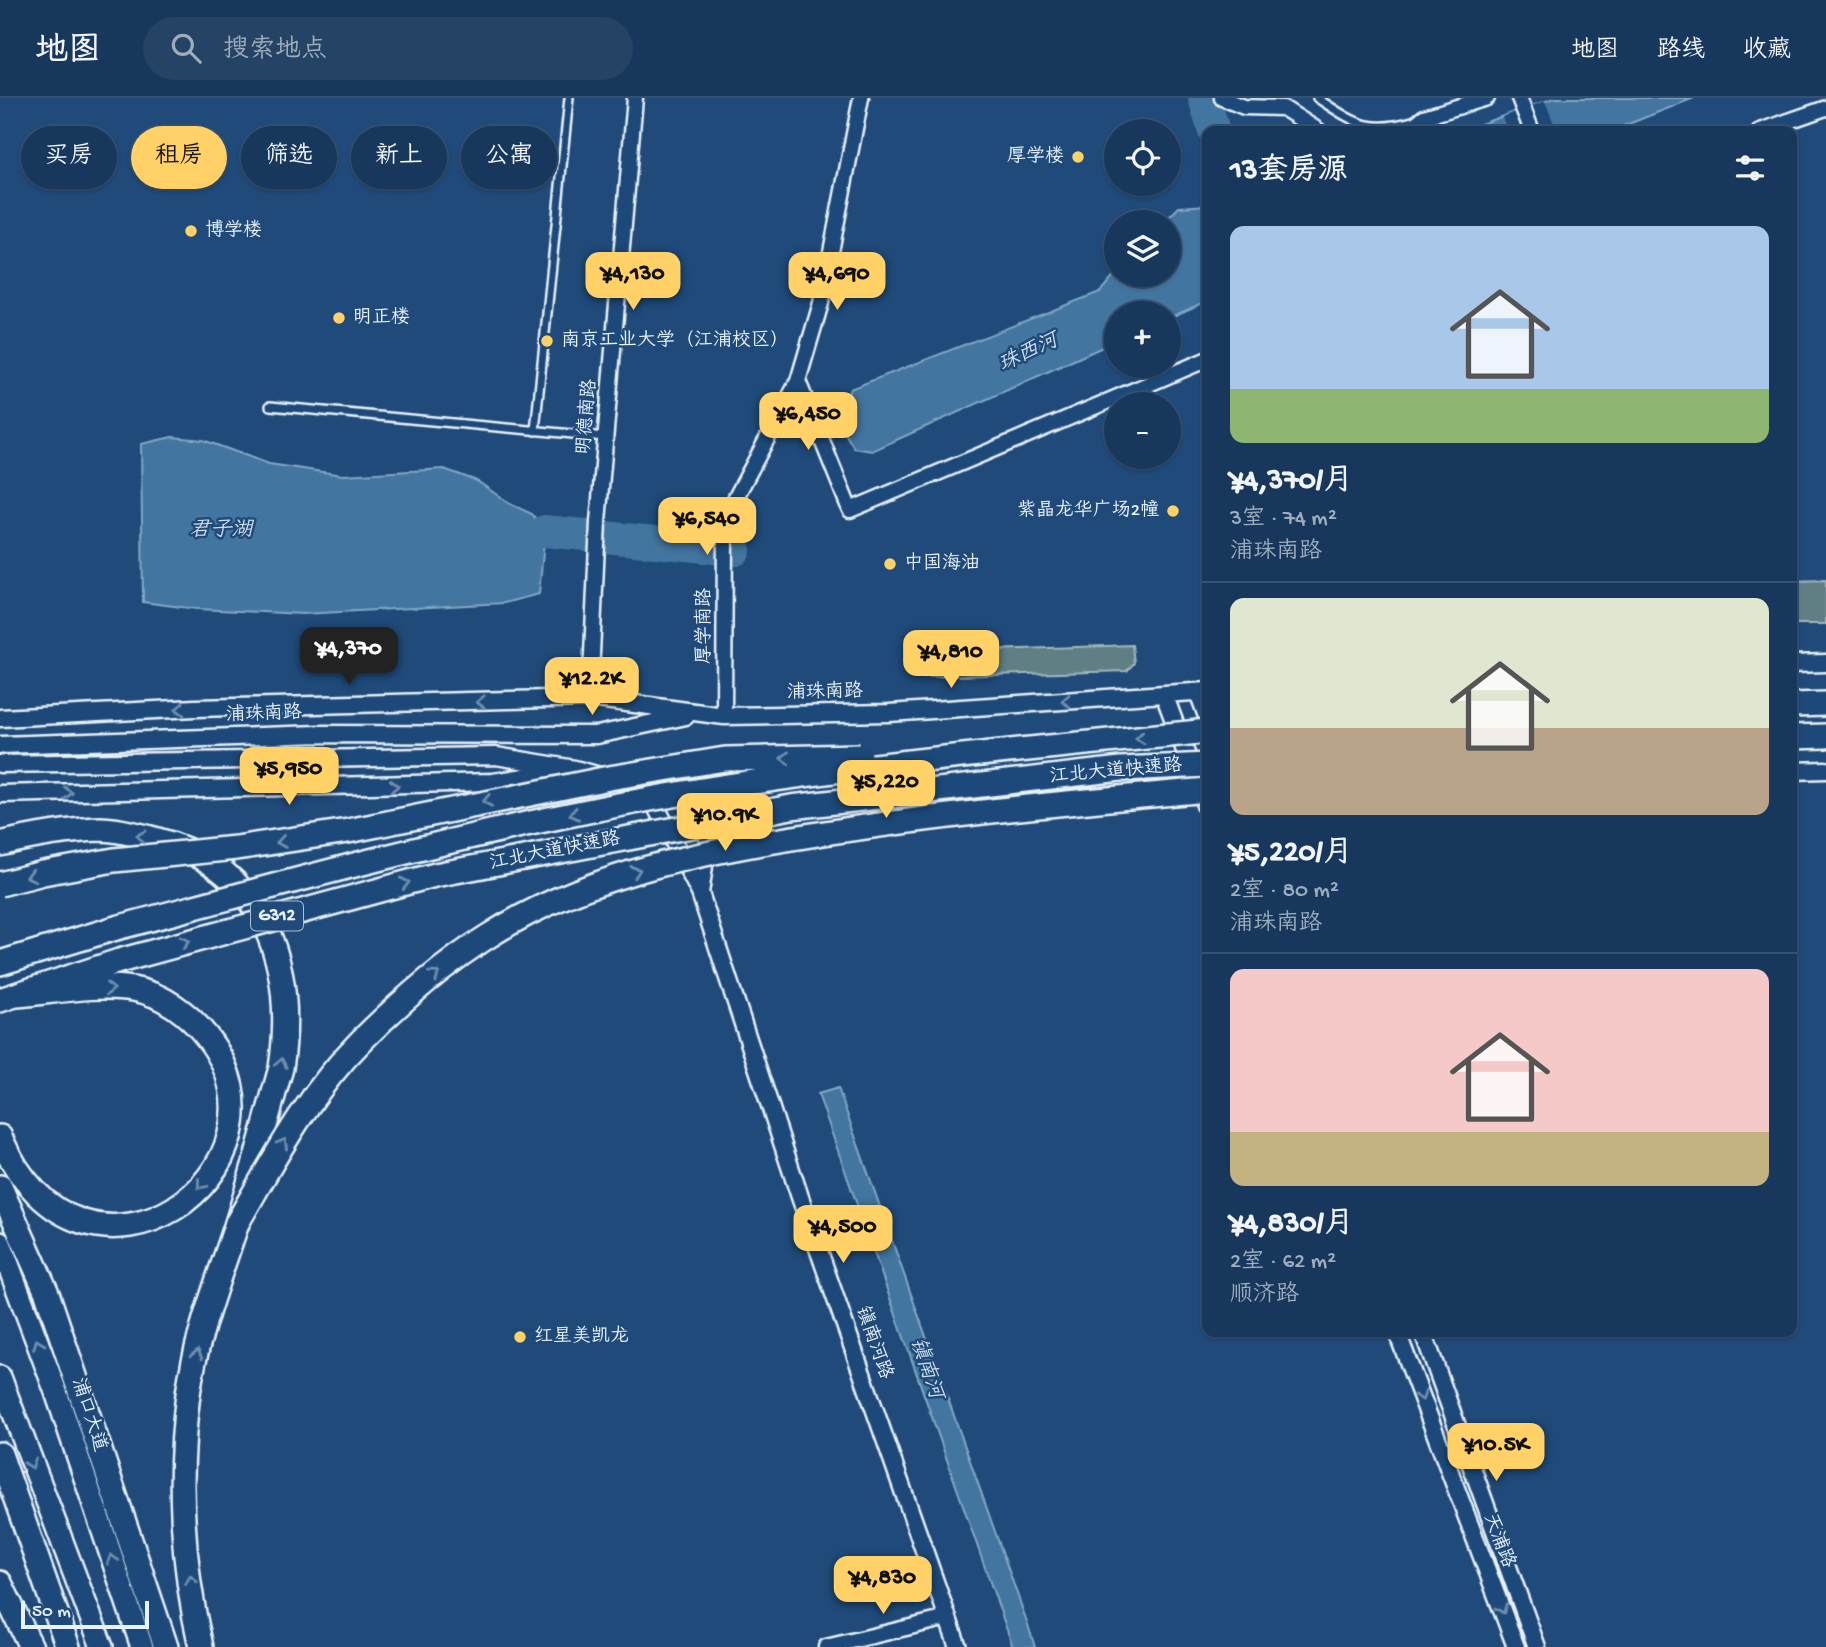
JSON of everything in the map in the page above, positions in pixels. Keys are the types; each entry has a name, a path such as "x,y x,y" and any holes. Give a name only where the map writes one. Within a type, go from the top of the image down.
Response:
{"highway":[{"path":"1797,705 1826,704"},
{"name":"江北大道快速路","path":"0,963 116,928 428,846 594,809 975,753 1202,732"},
{"path":"1797,737 1826,736"},
{"path":"0,884 114,860 236,848 348,831 506,798 726,760 975,753"},
{"name":"江北大道快速路","path":"8,997 120,961 317,905 476,867 791,807 1121,769 1202,765"},
{"path":"237,1223 300,1113 359,1043 439,971 488,936 553,902 641,869 733,847 901,822 1202,790"},
{"path":"0,844 35,835 102,829 182,846 217,867 240,886 258,910 274,941 281,968 284,1045 237,1223 207,1310 189,1392 181,1482 186,1550 201,1647"},
{"path":"0,1137 17,1172 63,1215 101,1227 127,1226 152,1221 170,1212 201,1188 227,1142 232,1119 231,1090 220,1053 196,1023 165,999 133,989 8,997"},
{"name":"浦口大道","path":"0,1187 47,1293 166,1647"},
{"path":"0,1454 68,1647"},
{"path":"0,1583 31,1647"}],"main road":[{"name":"浦口大道","path":"0,1243 56,1392 142,1647"},
{"path":"0,1377 102,1647"}],"street":[{"name":"明德南路","path":"590,698 598,522 635,98"},
{"name":"厚学南路","path":"724,716 725,531 736,499 799,381 821,303 861,98"},
{"path":"1222,98 1283,108 1311,126"},
{"path":"1413,126 1424,117 1487,98"},
{"path":"1521,104 1530,126"},
{"path":"1774,126 1826,108"},
{"path":"799,381 850,510 1202,362"},
{"path":"1797,664 1826,663"},
{"name":"浦珠南路","path":"0,718 195,709 590,698 724,716 888,713 1202,692"},
{"path":"1164,694 1202,783"},
{"name":"浦珠南路","path":"0,745 319,734 597,736 695,714"},
{"path":"0,764 496,756 575,769 713,807 1202,790"},
{"path":"0,794 493,782 575,769"},
{"path":"1797,771 1826,770"},
{"name":"镇南河路","path":"647,789 700,893 800,1197 958,1647"},
{"path":"700,893 713,807"},
{"name":"天浦路","path":"1399,1337 1516,1647"},
{"path":"1425,1337 1537,1647"},
{"path":"826,1647 948,1618"}],"lane":[{"path":"535,430 569,98"},
{"path":"1317,98 1352,122 1365,126"},
{"path":"1395,126 1424,117"},
{"path":"270,406 605,437"}],"green space":[{"path":"1826,580 1826,624 1797,624 1797,581"},
{"path":"1132,645 1134,663 1127,671 922,677 912,653"}],"water":[{"path":"1554,98 1694,98 1624,126 1475,126"},
{"name":"珠西河","path":"1202,205 1202,303 1181,313 1181,301 1104,301 1104,346 872,451 854,448 841,419 842,406 850,389 1100,292 1104,287 1181,287 1181,210 1176,210 1179,207"},
{"name":"君子湖","path":"172,437 203,440 269,464 343,475 444,469 477,481 510,504 532,514 545,531 539,594 504,603 303,614 197,609 143,602 141,444"},
{"name":"镇南河","path":"838,1088 1035,1647 1013,1647 818,1094"}],"pier":[{"path":"1545,101 1555,126 1506,126 1502,117"}],"waterway":[{"path":"1204,98 1212,126"},
{"path":"545,531 735,550"}],"place":[{"name":"厚学楼","path":"1078,157"},
{"name":"博学楼","path":"191,231"},
{"name":"明正楼","path":"339,318"},
{"name":"南京工业大学（江浦校区）","path":"547,341"},
{"name":"紫晶龙华广场2幢","path":"1173,511"},
{"name":"中国海油","path":"890,564"},
{"name":"红星美凯龙","path":"520,1337"}]}
